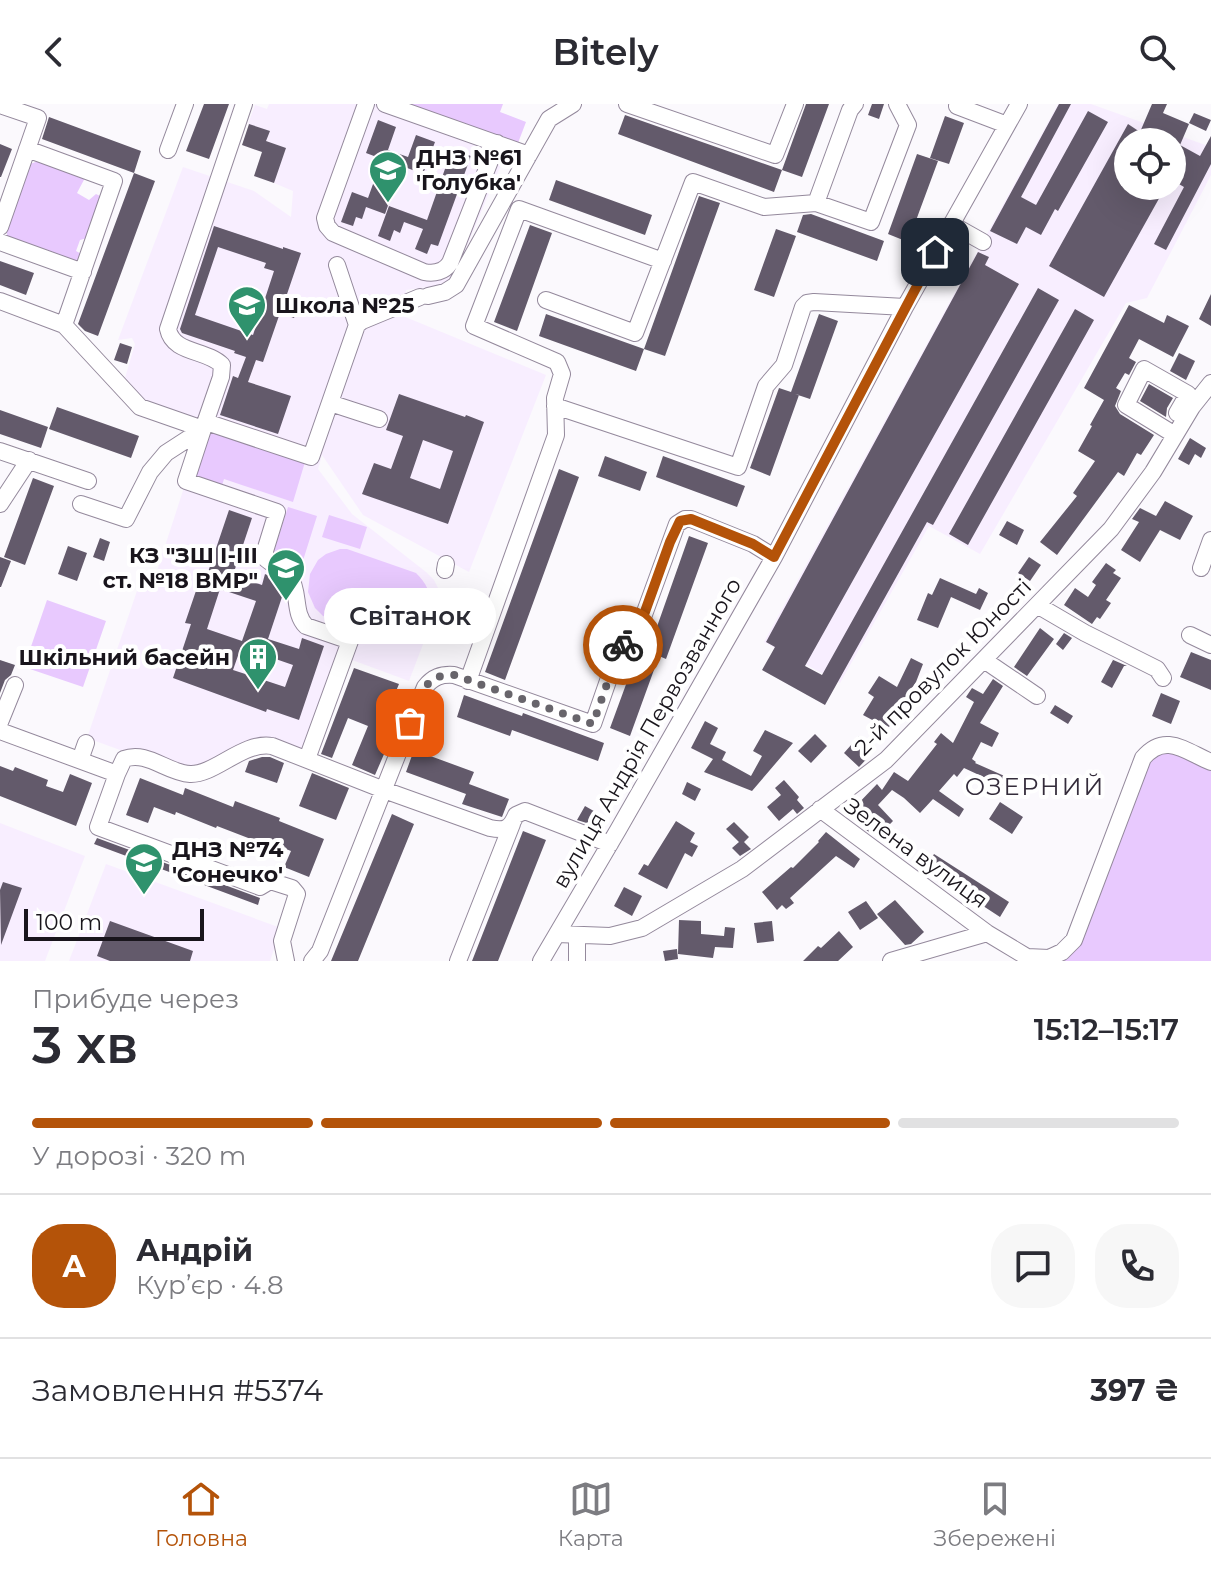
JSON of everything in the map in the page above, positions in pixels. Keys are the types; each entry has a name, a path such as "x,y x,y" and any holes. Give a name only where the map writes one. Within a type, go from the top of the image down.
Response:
{"street":[{"path":"168,150 185,104"},
{"path":"244,104 168,329 171,340 177,345 215,359 222,365 221,377 186,481 277,512 265,558 285,571 293,581 300,618 306,626 350,641 307,759"},
{"path":"366,104 325,222 333,233 424,272 438,272 450,263 497,143"},
{"path":"385,104 529,155"},
{"path":"0,301 64,325 140,407 311,457 357,325 456,285 549,119 573,104"},
{"path":"627,104 775,155 795,104"},
{"path":"816,203 850,110 855,104"},
{"path":"546,300 635,333 693,182 764,207 816,203 871,222 908,125 897,104"},
{"name":"вулиця Андрія Первозванного","path":"541,961 774,557 905,307 1019,104"},
{"path":"0,105 38,118 0,227"},
{"path":"957,106 1007,125"},
{"path":"27,149 114,181 64,325"},
{"path":"468,681 556,435 555,398 562,374 557,362 474,326 519,209 663,261"},
{"path":"951,224 983,242"},
{"path":"0,242 83,272"},
{"path":"337,265 357,325"},
{"path":"555,406 738,467 766,386 784,365 807,303 905,307"},
{"name":"2-й провулок Юності","path":"557,934 610,936 642,928 742,869 886,760 1111,529 1153,472 1171,433 1211,383"},
{"path":"330,403 379,419"},
{"path":"81,504 126,519 150,472 166,453 205,426"},
{"path":"0,451 88,481"},
{"path":"0,504 29,460"},
{"path":"312,961 320,951 425,687 435,677 454,675 593,724 617,655 642,620 680,521 691,519 753,544 774,557"},
{"path":"1201,568 1211,540"},
{"path":"1037,605 1157,669 1163,678"},
{"path":"1190,635 1211,645"},
{"path":"984,660 1037,696"},
{"path":"0,722 15,685"},
{"path":"0,731 117,774"},
{"path":"80,760 86,743"},
{"name":"Зелена вулиця","path":"820,809 987,933 1027,957 1049,958 1062,952 1074,940 1143,758 1151,748 1162,744 1174,746 1211,762"},
{"path":"286,961 282,941 297,894 292,888 270,881 260,887 98,827 124,759 139,756 193,774 258,745 272,746 490,828 502,830 512,824"},
{"path":"458,961 516,815 525,811 610,844"},
{"name":"Зелена вулиця","path":"891,961 987,933"},
{"path":"577,936 577,961"}],"shaded area":[{"path":"269,104 477,104 526,122 506,153 456,272 448,281 406,290 403,316 546,375 469,572 363,515 322,455 318,469 352,514 426,572 438,588 438,605 409,681 344,657 307,759 272,746 181,772 87,738 140,582 155,577 201,435 146,404 125,378 135,344 132,338 118,340 183,167 254,191 291,217 293,191 274,183 286,148 266,141 269,131 248,124 255,105 267,109"},
{"path":"385,104 503,104 500,112 526,122 518,143"},
{"path":"1058,104 1091,104 1158,128 1114,128 1114,200 1186,200 1186,138 1211,147 1211,175 1147,298 1126,303 980,554 929,526 840,683 764,642"},
{"path":"44,159 86,176 77,193 89,200 96,194 104,198 87,238 80,240 76,251 85,256 79,268 7,236 30,164"},
{"path":"203,429 305,462 293,502 224,479 220,492 186,481"},
{"path":"288,507 317,516 300,570 271,561"},
{"path":"329,515 367,527 360,549 322,537"},
{"path":"340,549 416,573 430,594 431,606 424,625 416,633 391,639 323,616 315,608 308,592 310,574 318,560"},
{"path":"47,600 106,621 83,687 24,667"},
{"path":"1151,748 1211,762 1211,961 1064,961"},
{"path":"0,823 85,856 45,961 0,961"},
{"name":"ДНЗ №74 'Сонечко'","path":"106,864 281,928 270,961 69,961"}],"building":[{"path":"204,104 229,104 209,159 186,151"},
{"path":"806,104 829,104 802,177 782,170"},
{"path":"872,104 884,104 879,119 868,115"},
{"path":"1059,104 1071,104 1021,197 1036,205 1088,111 1108,122 1041,235 1026,227 1017,244 990,231"},
{"path":"1152,104 1167,104 1163,113 1189,124 1186,131 1186,128 1142,128"},
{"path":"1194,113 1211,120 1206,131 1189,123"},
{"path":"625,115 782,170 774,192 618,134"},
{"path":"945,116 964,123 949,164 930,158"},
{"path":"49,117 141,151 134,173 42,139"},
{"path":"378,120 396,127 388,150 408,157 416,135 435,142 423,174 402,166 385,214 366,207 362,219 356,217 353,226 341,222 352,192 368,198 382,159 366,153"},
{"path":"249,124 270,131 266,141 286,148 274,183 254,176 262,152 242,145"},
{"path":"1211,136 1211,164 1166,250 1154,244 1177,200 1186,200 1186,148 1200,156"},
{"path":"0,144 12,149 1,177 0,177"},
{"path":"452,149 471,156 438,246 431,244 427,254 415,249 423,229 404,222 400,233 394,230 390,241 378,236 389,206 427,220"},
{"path":"1114,149 1114,200 1158,200 1104,297 1049,266"},
{"path":"917,154 938,161 908,242 888,234"},
{"path":"134,173 155,181 98,336 85,331 78,324"},
{"path":"556,180 652,215 645,235 549,200"},
{"path":"699,196 720,203 665,356 644,349"},
{"path":"811,214 884,241 877,261 797,232 803,215"},
{"path":"530,225 552,233 517,331 494,322"},
{"path":"214,226 301,253 285,300 299,305 294,318 280,313 263,362 256,360 248,382 291,396 278,434 220,415 233,376 238,378 246,357 182,333 180,329","holes":["218,247 266,263 264,268 274,271 253,335 195,315"]},
{"path":"776,229 796,236 774,297 754,290"},
{"path":"978,252 989,257 985,265 1019,284 805,666 822,675 1038,288 1059,300 933,525 927,522 825,705 762,670 775,647 766,642"},
{"path":"0,261 34,273 26,295 0,285"},
{"path":"1211,294 1211,326 1199,319"},
{"path":"1129,305 1164,323 1167,315 1189,326 1173,357 1139,339 1129,358 1136,362 1116,388 1121,391 1115,406 1120,414 1154,435 1141,455 1137,453 1124,476 1118,472 1057,555 1040,542 1077,496 1073,493 1095,461 1078,451 1104,400 1084,388"},
{"path":"1075,309 1094,320 968,545 949,534"},
{"path":"546,314 644,349 636,371 539,336"},
{"path":"819,314 838,321 810,399 799,395 770,476 750,468 779,388 791,392"},
{"path":"120,343 132,347 127,364 114,360"},
{"path":"1179,353 1195,361 1186,380 1170,371"},
{"path":"1149,384 1173,398 1166,417 1140,401"},
{"path":"399,394 484,422 448,524 362,494 374,463 391,469 403,436 386,430","holes":["423,440 453,451 440,489 410,478"]},
{"path":"57,407 139,436 131,458 49,429"},
{"path":"0,410 48,427 41,448 0,434"},
{"path":"1190,438 1206,448 1201,458 1195,454 1189,465 1178,459"},
{"path":"605,456 647,472 640,491 598,476"},
{"path":"663,456 745,486 737,507 656,477"},
{"path":"559,469 579,477 505,680 485,672"},
{"path":"33,478 54,486 25,565 4,557"},
{"path":"1165,501 1193,516 1180,540 1160,530 1140,562 1121,550 1139,522 1132,519 1140,508 1156,516"},
{"path":"229,510 252,518 233,575 262,585 265,574 278,580 283,587 268,639 299,649 302,638 324,646 299,720 267,709 266,712 173,678 191,624 185,623 199,582 204,584","holes":["220,589 256,601 242,641 207,629","241,647 293,665 285,687 233,670"]},
{"path":"1007,521 1024,530 1017,545 999,535"},
{"path":"689,536 708,543 666,659 659,656 630,736 610,728 639,649 648,652"},
{"path":"100,538 110,542 104,561 93,557"},
{"path":"68,546 87,553 77,581 58,574"},
{"path":"0,557 11,561 1,587 0,587"},
{"path":"1029,557 1041,565 1030,581 1018,573"},
{"path":"1106,563 1121,578 1106,600 1111,603 1100,619 1097,617 1092,624 1064,605 1075,588 1088,597 1096,585 1092,582"},
{"path":"940,578 976,594 979,588 988,593 980,610 951,597 938,628 917,620 928,593 932,595"},
{"path":"1040,628 1054,639 1027,676 1014,667"},
{"path":"1064,633 1072,638 1063,650 1056,644"},
{"path":"1191,652 1211,660 1211,690 1180,677"},
{"path":"911,658 923,664 916,682 903,701 907,703 899,717 897,715 889,727 863,715 874,697 868,693 879,676 897,687"},
{"path":"1111,659 1127,666 1124,666 1112,688 1101,682"},
{"path":"0,660 15,665 0,693"},
{"path":"354,668 399,684 394,696 407,701 375,775 352,765 368,726 348,718 332,758 321,754"},
{"path":"993,679 1003,686 980,723 999,733 992,747 981,742 972,759 1009,778 1003,790 991,784 992,781 964,768 939,791 964,809 959,817 933,799 920,813 892,790 878,805 893,821 883,831 880,827 873,835 865,829 863,827 868,822 854,808 877,784 882,790 894,772 908,781 937,744 934,742 941,733 953,743 974,702 966,697 972,688 983,694"},
{"path":"1161,693 1180,701 1171,724 1152,716"},
{"path":"464,695 604,743 598,761 512,730 510,736 457,717"},
{"path":"1055,705 1073,716 1068,724 1050,713"},
{"path":"705,721 718,728 710,744 726,752 722,760 751,776 762,756 753,751 765,730 793,743 752,791 704,772 713,759 691,748"},
{"path":"815,734 827,746 811,763 798,751"},
{"path":"859,736 875,750 859,767 844,753"},
{"path":"414,750 474,772 469,784 509,799 502,817 462,804 466,794 406,772"},
{"path":"262,757 284,763 277,783 245,772 249,761"},
{"path":"0,766 13,771 15,767 48,780 46,786 63,792 70,774 92,783 76,826 0,796"},
{"path":"312,773 349,788 336,820 299,806"},
{"path":"140,778 183,795 185,788 233,807 235,801 324,839 309,877 284,867 291,851 266,841 264,844 154,807 148,823 126,815"},
{"path":"784,780 804,808 797,814 793,809 779,821 767,807 781,795 775,788"},
{"path":"687,782 701,789 695,801 682,794"},
{"path":"1000,802 1023,817 1012,834 989,819"},
{"path":"585,806 599,814 593,825 577,820"},
{"path":"392,814 414,824 358,961 331,961"},
{"path":"676,821 695,833 690,842 698,846 692,857 685,853 667,889 638,874 644,864 648,866"},
{"path":"734,822 749,837 744,842 751,849 740,856 732,848 739,842 726,829"},
{"path":"523,831 546,840 498,961 472,961"},
{"path":"826,832 860,859 854,868 836,856 790,898 794,903 786,909 782,905 777,910 762,892 793,868"},
{"path":"97,838 260,898 258,905 94,844"},
{"path":"934,854 1009,902 1000,917 925,868"},
{"path":"3,882 22,888 1,945 0,890"},
{"path":"624,887 642,896 632,916 614,906"},
{"path":"895,900 924,932 911,944 905,945 877,914"},
{"path":"866,901 878,918 860,930 848,912"},
{"path":"679,920 701,921 701,934 724,936 725,927 735,928 733,948 715,947 713,958 678,954"},
{"path":"110,921 193,951 190,961 110,961 97,956"},
{"path":"772,921 774,941 757,943 754,923"},
{"path":"839,931 853,947 838,961 803,961 818,946 821,948"},
{"path":"677,949 678,959 665,961 663,951"}],"way so far":[{"path":"410,723 429,682 440,675 454,675 593,724 623,645"}],"place":[{"name":"ДНЗ №61 'Голубка'","path":"388,204"},
{"name":"Школа №25","path":"247,339"},
{"name":"КЗ \"ЗШ І-ІІІ ст. №18 ВМР\"","path":"286,602"},
{"name":"Шкільний басейн","path":"258,691"},
{"name":"Світанок","path":"410,723"},
{"name":"ДНЗ №74 'Сонечко'","path":"144,896"}],"district":[{"name":"ОЗЕРНИЙ","path":"1035,786"}],"route":[{"path":"623,645 642,620 680,521 691,519 753,544 774,557 935,252"}]}
